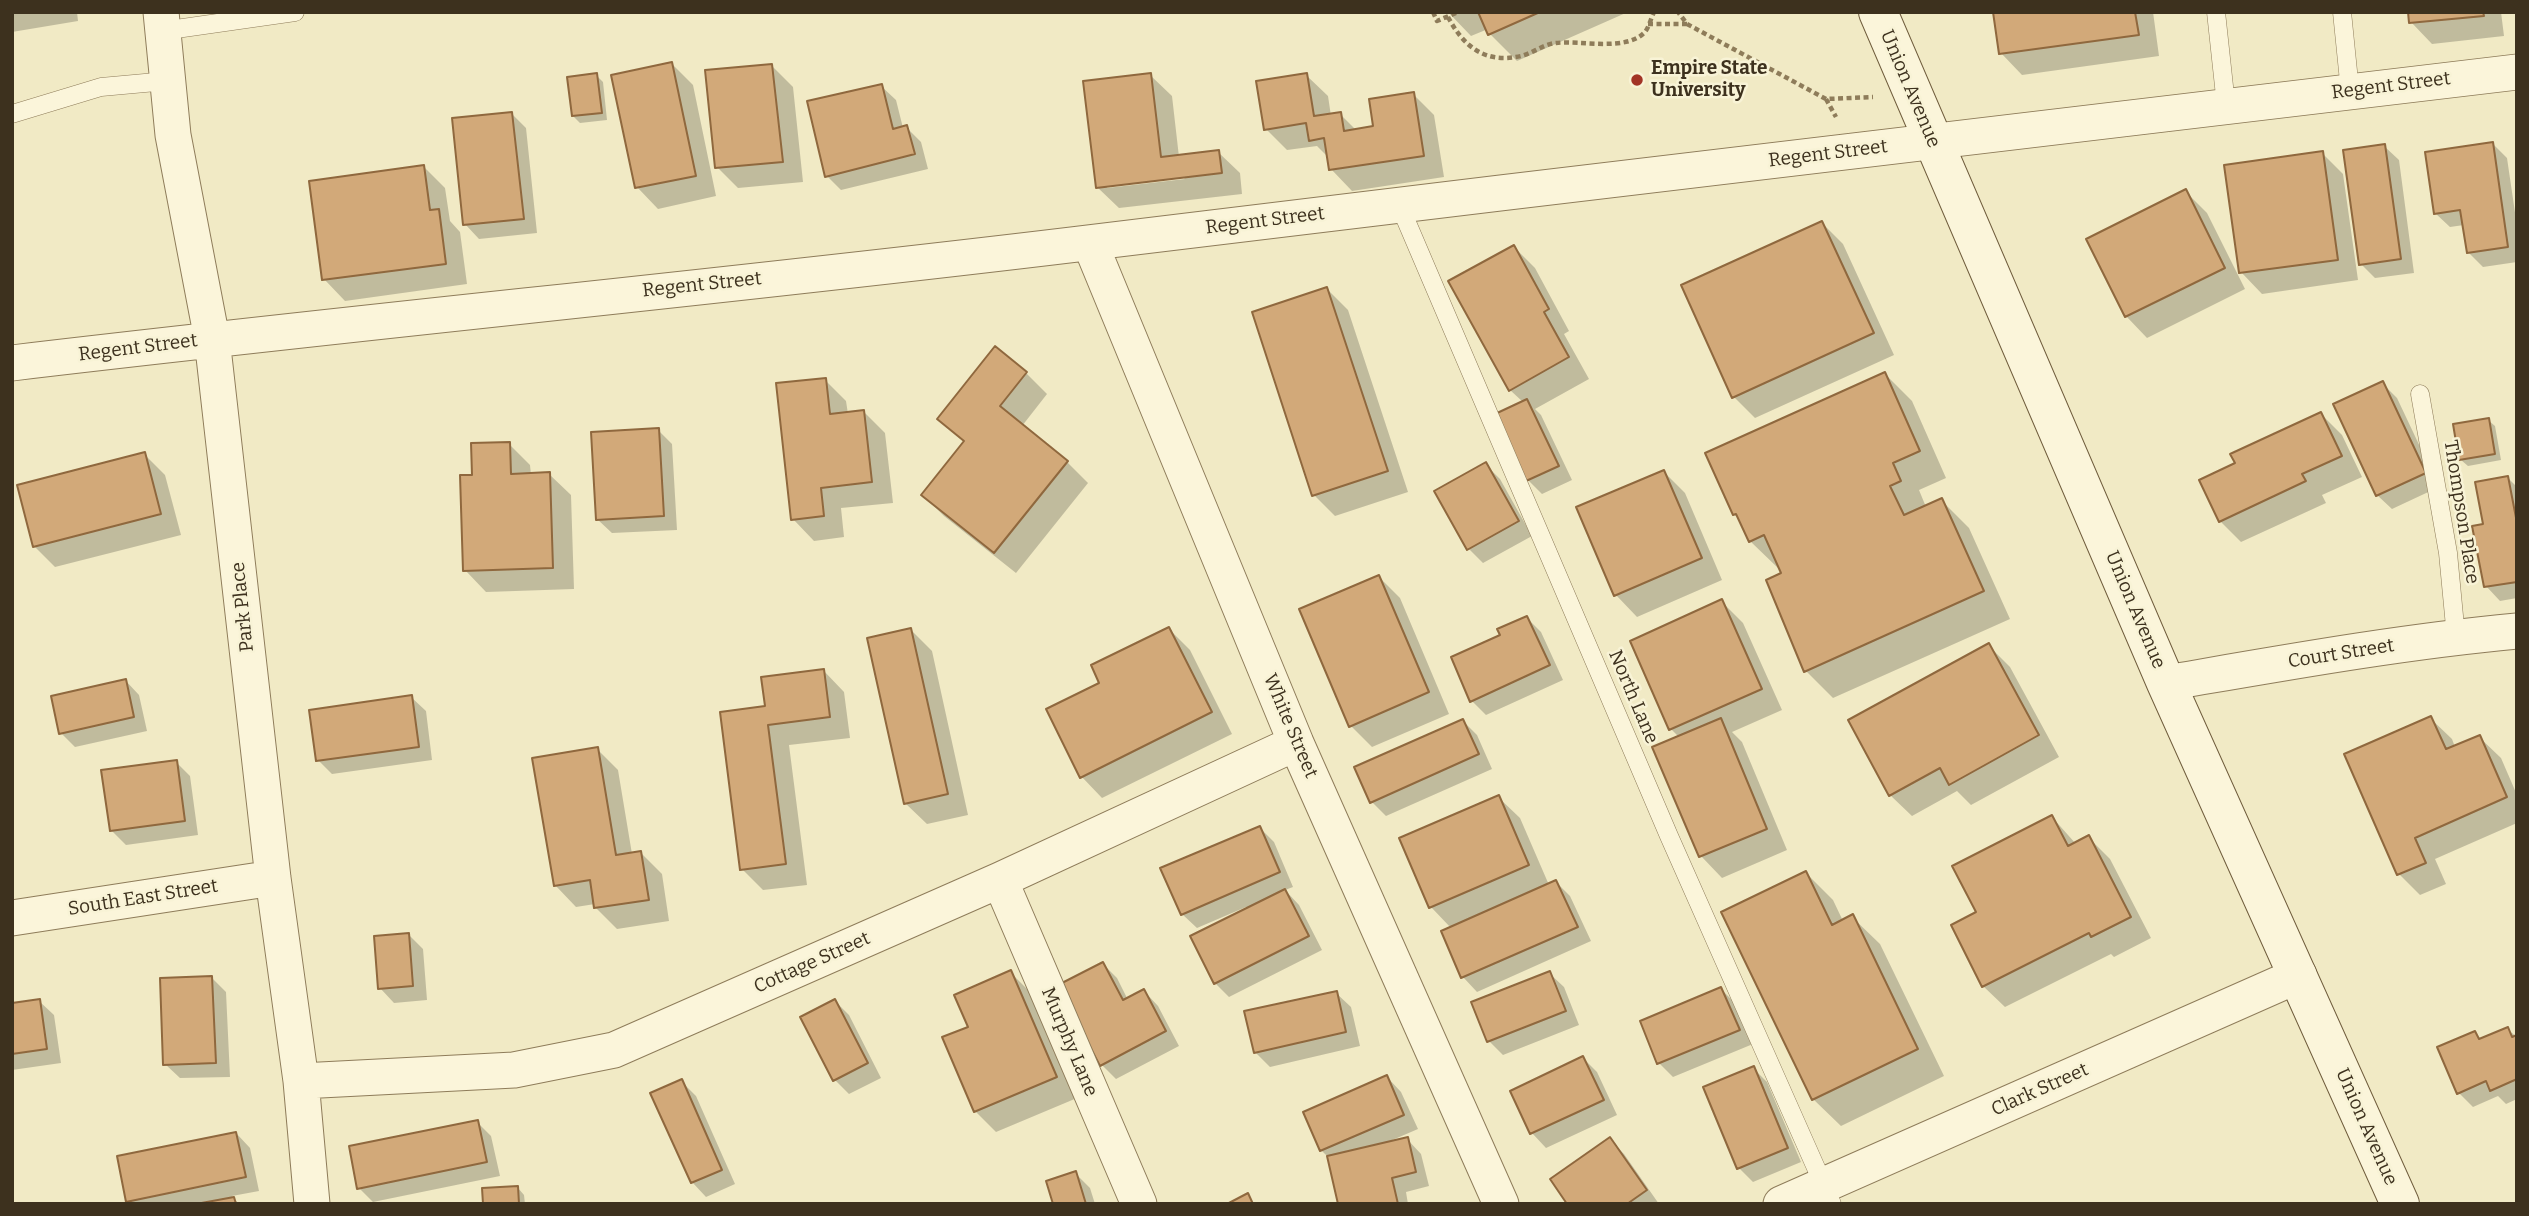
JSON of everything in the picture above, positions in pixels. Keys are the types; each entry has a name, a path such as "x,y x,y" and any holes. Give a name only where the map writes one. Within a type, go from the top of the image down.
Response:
{"main road":[{"name":"Union Avenue","path":"1878,12 1931,141 2166,683 2400,1204"}],"street":[{"name":"Park Place","path":"161,21 173,135 212,339 273,878 301,1081 312,1204"},
{"name":"Regent Street","path":"12,363 1090,243 2517,72"},
{"name":"White Street","path":"1090,243 1296,743 1501,1204"},
{"name":"Court Street","path":"2166,683 2456,637 2517,631"},
{"name":"Cottage Street","path":"301,1081 514,1070 614,1050 1000,880 1296,743"},
{"name":"South East Street","path":"12,918 273,878"},
{"name":"Murphy Lane","path":"1000,880 1139,1204"},
{"name":"Clark Street","path":"1781,1204 1828,1194 2299,975"}],"lane":[{"path":"161,21 295,12"},
{"path":"2216,12 2226,105"},
{"path":"2342,12 2350,91"},
{"path":"12,114 101,87 167,81"},
{"name":"North Lane","path":"1399,204 1675,848 1828,1194"},
{"name":"Thompson Place","path":"2420,394 2448,552 2456,637"}],"path":[{"path":"1433,12 1437,21 1458,12"},
{"path":"1448,17 1457,35 1474,51 1493,56 1521,56 1554,43 1620,44 1644,33 1654,12"},
{"path":"1678,12 1687,24 1826,99 1913,94"},
{"path":"1648,24 1687,24"}],"building":[{"path":"1478,12 1540,12 1488,35"},
{"path":"1993,12 2135,12 2139,35 1999,54"},
{"path":"2408,12 2483,12 2484,16 2409,23"},
{"path":"672,62 696,176 635,188 611,75"},
{"path":"772,64 783,162 715,168 705,70"},
{"path":"597,73 602,113 572,116 567,77"},
{"path":"1151,73 1161,157 1219,150 1222,173 1096,188 1083,81"},
{"path":"1307,73 1314,116 1341,112 1344,131 1373,126 1369,99 1414,92 1424,156 1329,170 1324,138 1309,141 1306,123 1264,130 1256,81"},
{"path":"882,84 893,129 907,125 915,154 825,177 807,101"},
{"path":"512,112 524,219 463,225 452,118"},
{"path":"2493,142 2508,247 2467,253 2460,210 2434,214 2425,152"},
{"path":"2385,144 2401,259 2359,265 2343,150"},
{"path":"2323,151 2338,260 2239,273 2224,165"},
{"path":"424,165 430,210 439,209 446,264 322,280 309,181"},
{"path":"2186,189 2225,268 2125,317 2086,239"},
{"path":"1822,221 1874,333 1732,398 1681,285"},
{"path":"1514,245 1549,309 1544,312 1569,357 1509,391 1448,281"},
{"path":"1327,287 1388,471 1312,496 1252,312"},
{"path":"995,346 1027,372 1000,406 1068,461 994,553 921,495 964,441 937,419"},
{"path":"1885,372 1920,451 1893,463 1901,481 1890,486 1904,515 1942,498 1984,591 1804,672 1766,580 1781,573 1764,535 1749,542 1736,514 1733,515 1705,453"},
{"path":"826,378 830,414 864,410 872,482 821,488 824,516 791,520 776,383"},
{"path":"2383,381 2426,473 2376,496 2333,404"},
{"path":"1527,399 1559,466 1526,481 1495,414"},
{"path":"2321,412 2342,456 2302,474 2306,481 2219,522 2199,480 2235,463 2230,454"},
{"path":"2489,418 2495,454 2459,460 2453,424"},
{"path":"659,428 664,516 596,520 591,432"},
{"path":"510,442 511,474 550,472 553,568 463,571 460,475 472,475 471,443"},
{"path":"145,452 161,514 33,547 17,485"},
{"path":"1486,462 1519,521 1467,550 1434,491"},
{"path":"1664,470 1702,558 1614,596 1576,507"},
{"path":"2508,476 2517,523 2517,582 2484,587 2472,526 2483,524 2475,482"},
{"path":"1379,575 1429,692 1349,727 1299,609"},
{"path":"1722,599 1762,689 1669,730 1630,641"},
{"path":"1527,616 1550,665 1470,702 1451,657 1500,635 1497,629"},
{"path":"1169,627 1212,712 1080,778 1046,709 1099,683 1091,665"},
{"path":"911,628 948,794 904,804 867,638"},
{"path":"1989,643 2039,735 1949,785 1940,768 1889,796 1848,720"},
{"path":"824,669 830,717 768,725 786,864 740,870 720,712 765,706 761,677"},
{"path":"126,679 134,717 59,734 51,696"},
{"path":"412,695 419,747 316,761 309,710"},
{"path":"2431,716 2446,749 2480,735 2507,797 2415,838 2426,863 2397,875 2344,754"},
{"path":"1721,718 1767,829 1699,857 1652,747"},
{"path":"1463,719 1479,754 1370,803 1354,767"},
{"path":"598,747 616,855 641,851 649,900 594,908 590,880 554,886 532,758"},
{"path":"177,760 185,821 110,831 101,770"},
{"path":"1499,795 1529,865 1429,908 1399,838"},
{"path":"2052,815 2068,846 2089,835 2131,917 2091,937 2089,933 1982,987 1951,925 1976,912 1952,866"},
{"path":"1260,826 1280,872 1181,915 1160,868"},
{"path":"1806,871 1832,925 1853,914 1918,1049 1812,1100 1721,912"},
{"path":"1556,880 1578,927 1461,978 1441,931"},
{"path":"1285,889 1309,936 1214,984 1190,936"},
{"path":"409,933 413,986 378,989 374,936"},
{"path":"1103,962 1123,1000 1144,989 1166,1031 1100,1066 1058,985"},
{"path":"1011,970 1057,1077 974,1112 942,1037 968,1027 954,995"},
{"path":"1550,971 1566,1011 1487,1042 1471,1002"},
{"path":"212,976 216,1063 163,1065 160,978"},
{"path":"1721,987 1740,1030 1657,1064 1640,1021"},
{"path":"1337,991 1346,1032 1254,1053 1244,1011"},
{"path":"40,999 47,1049 12,1054 12,1003"},
{"path":"835,999 868,1063 833,1081 800,1017"},
{"path":"2508,1027 2512,1037 2517,1035 2517,1079 2490,1091 2486,1081 2457,1094 2437,1047 2475,1031 2479,1039"},
{"path":"1583,1056 1604,1100 1530,1134 1510,1091"},
{"path":"1754,1066 1788,1148 1737,1169 1703,1087"},
{"path":"1387,1075 1404,1115 1320,1151 1303,1112"},
{"path":"682,1079 722,1170 691,1183 650,1093"},
{"path":"478,1120 487,1162 357,1189 349,1146"},
{"path":"236,1132 246,1177 126,1202 117,1156"},
{"path":"1408,1137 1416,1172 1392,1178 1398,1204 1338,1204 1327,1156"},
{"path":"1610,1137 1647,1190 1627,1204 1567,1204 1550,1179"},
{"path":"1076,1171 1086,1204 1053,1204 1046,1181"},
{"path":"518,1186 519,1204 483,1204 482,1188"},
{"path":"1248,1193 1253,1204 1227,1204"},
{"path":"234,1197 236,1204 196,1204"}],"place":[{"name":"Empire State University","path":"1637,80"}]}
